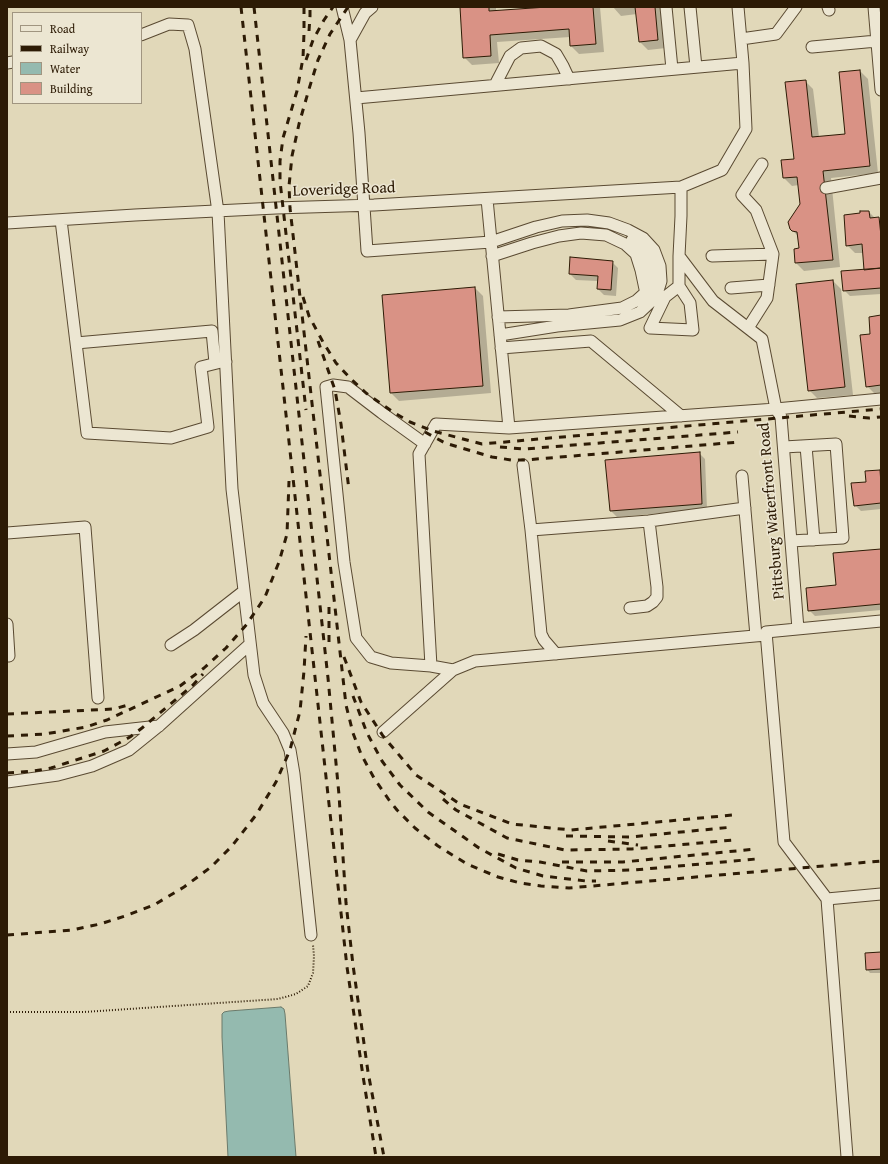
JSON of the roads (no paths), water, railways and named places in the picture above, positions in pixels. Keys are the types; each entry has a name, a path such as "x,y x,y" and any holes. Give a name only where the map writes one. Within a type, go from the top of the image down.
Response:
{"street":[{"path":"342,7 350,40 356,98 367,251 492,249 529,236 577,226 597,227 613,230 640,244 647,256 651,267 650,281 646,292 636,301 622,308 569,315 498,317"},
{"path":"350,40 365,13 372,7"},
{"path":"666,7 672,69"},
{"path":"690,7 696,67"},
{"path":"679,286 665,297 650,328 693,330 690,303 679,286 679,256 682,216 681,187 722,170 746,129 743,63 738,7"},
{"path":"741,39 776,34 796,7"},
{"path":"874,7 881,90"},
{"path":"142,35 169,24 188,25 195,49 218,212 220,362 232,489 254,675 264,703 283,733 290,750 294,774 311,935"},
{"path":"812,47 877,41"},
{"path":"495,85 510,56 521,48 541,46 556,54 569,79"},
{"path":"356,98 743,63"},
{"path":"748,328 767,298 773,254 756,210 742,195 762,164"},
{"path":"826,188 881,178"},
{"name":"Loveridge Road","path":"7,223 276,208 363,206 681,187"},
{"path":"487,199 509,428"},
{"path":"61,220 87,433 171,438 208,427 201,367 220,362"},
{"path":"492,249 536,227 562,221 587,220 609,223 628,230 643,238 654,250 660,266 661,281 656,297 640,312 620,320 557,326 500,335"},
{"path":"712,256 773,254"},
{"name":"Pittsburg Waterfront Road","path":"679,256 713,301 762,339 776,409 781,418 798,629"},
{"path":"731,288 769,285"},
{"path":"76,343 212,331 220,362"},
{"path":"501,348 591,341 681,416"},
{"path":"425,444 348,386 333,384 326,387 344,562 356,638 371,657 391,663 431,666 453,670"},
{"path":"431,666 419,454 436,424 509,428 776,409 881,399"},
{"path":"784,447 836,444 843,538 791,541"},
{"path":"806,446 814,540"},
{"path":"523,465 541,634 556,654"},
{"path":"742,476 784,842 827,899 846,1157"},
{"path":"530,530 649,521 745,508"},
{"path":"630,608 647,606 657,597 649,521"},
{"path":"7,533 85,527 98,698"},
{"path":"171,645 194,630 244,590"},
{"path":"383,732 453,670 475,661 761,635 766,632 881,621"},
{"path":"7,624 9,656 7,656"},
{"path":"7,782 58,775 92,766 128,750 160,725 250,644"},
{"path":"7,754 36,752 105,732 160,725"},
{"path":"827,899 881,894"}],"water":[{"path":"281,1007 284,1009 285,1014 296,1157 228,1157 222,1014 229,1011"}],"railway":[{"path":"241,7 347,967 376,1157"},
{"path":"254,7 328,678 339,795 346,903 353,965 368,1072 384,1157"},
{"path":"304,7 303,58 297,91 283,138 280,161 280,181 306,410"},
{"path":"309,31 310,7"},
{"path":"306,60 313,40 333,7"},
{"path":"348,7 330,34 318,60 299,124 292,156 289,186 290,208 346,705 353,733 361,754 374,778 397,810 415,828 438,846 467,864 498,877 520,883 569,888 881,861"},
{"path":"303,297 309,316 336,363 366,393 410,422 433,431 482,444 881,409"},
{"path":"318,341 335,390 341,424 349,490"},
{"path":"849,416 869,418 881,417"},
{"path":"425,432 445,443 492,457 511,460 739,442"},
{"path":"500,447 524,449 738,432"},
{"path":"7,736 45,734 86,727 107,720 180,686 204,668 226,648 247,624 265,597 279,562 287,534 289,481"},
{"path":"329,607 329,649"},
{"path":"7,935 72,930 100,924 125,916 154,905 184,887 211,867 232,846 256,815 276,782 290,750 300,711 306,636"},
{"path":"344,657 361,702 383,736 416,775 460,804 512,824 571,830 733,815"},
{"path":"7,773 51,768 104,751 130,737 142,728 193,685 203,674"},
{"path":"353,696 367,733 382,761 400,785 428,812 479,848 516,868 543,876 596,881"},
{"path":"7,714 114,709 128,705"},
{"path":"443,799 456,810 507,838 565,850 632,849 734,840"},
{"path":"566,836 630,837 733,827"},
{"path":"608,841 638,845"},
{"path":"562,862 623,862 756,849"},
{"path":"498,854 518,860 540,862 587,871 634,870 756,859"}]}
